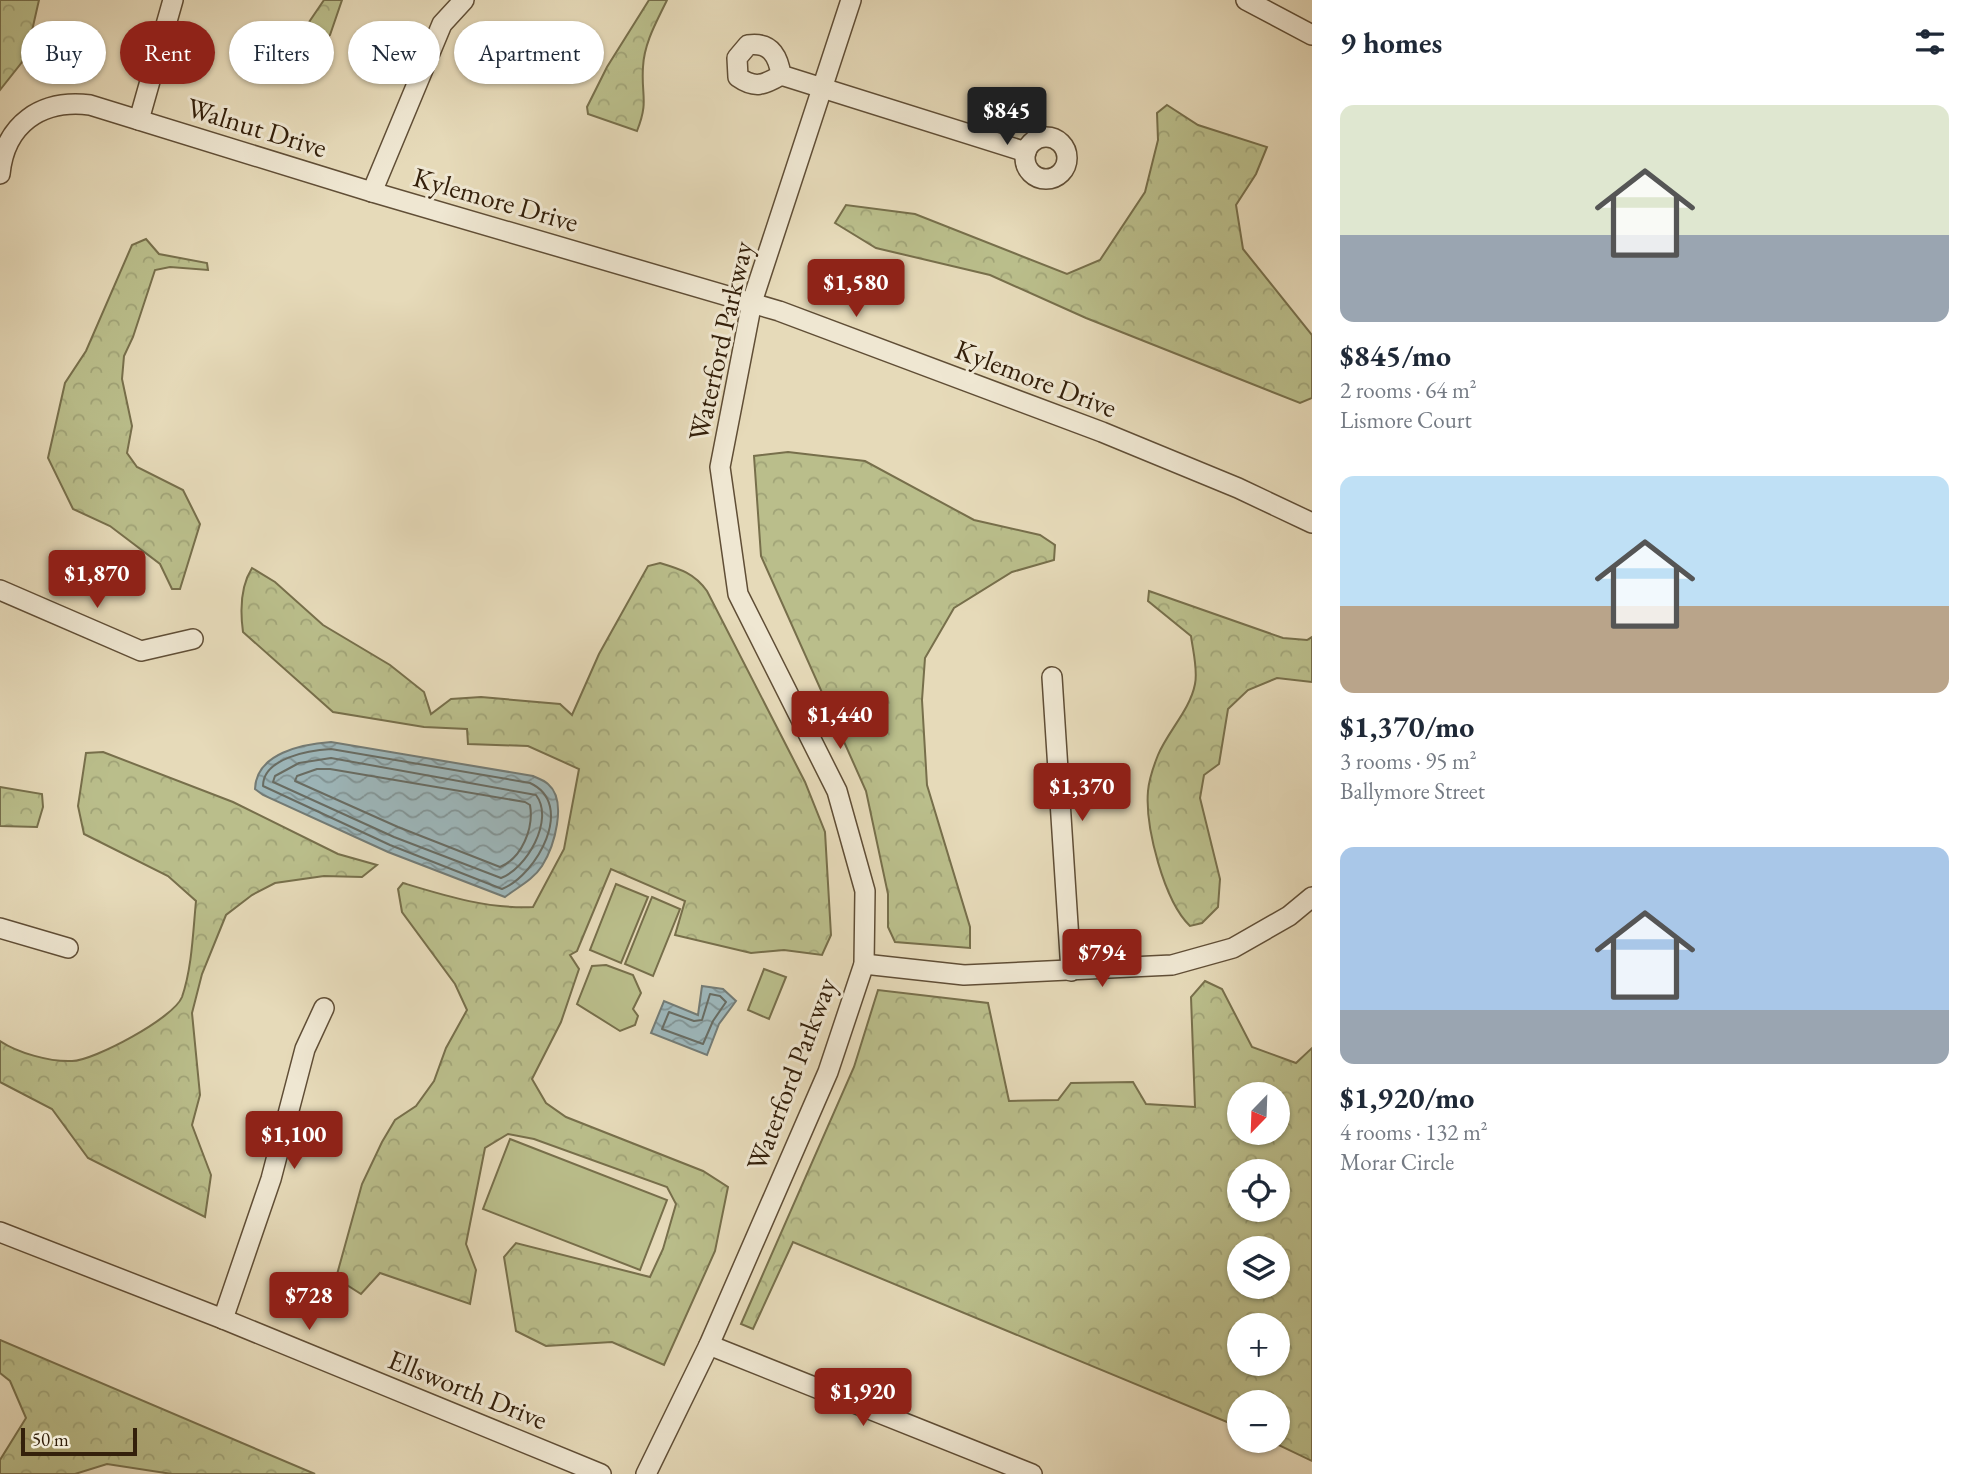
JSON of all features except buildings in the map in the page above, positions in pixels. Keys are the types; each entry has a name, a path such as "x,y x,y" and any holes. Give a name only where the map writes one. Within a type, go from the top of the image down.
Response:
{"street":[{"path":"139,120 173,0"},
{"path":"372,192 442,24 464,0"},
{"name":"Waterford Parkway","path":"646,1474 709,1345 828,1072 864,964 865,891 837,791 738,594 720,467 752,302 851,0"},
{"path":"1246,0 1312,35"},
{"path":"781,75 1026,152"},
{"name":"Walnut Drive","path":"0,174 2,158 18,124 47,109 70,102 90,105 372,192"},
{"name":"Kylemore Drive","path":"372,192 752,302 1102,432 1238,488 1312,523"},
{"path":"0,590 141,651 193,639"},
{"path":"1052,677 1071,971"},
{"path":"864,964 964,975 1172,965 1233,948 1289,916 1312,897"},
{"path":"0,928 68,948"},
{"path":"223,1319 271,1179 305,1049 324,1008"},
{"name":"Ellsworth Drive","path":"0,1232 223,1319 601,1474"},
{"path":"709,1345 1032,1474"}],"green space":[{"path":"0,0 39,0 34,21 21,21 21,63 0,90"},
{"path":"324,0 342,0 334,23 334,21 310,21"},
{"path":"649,0 667,0 646,49 643,67 644,105 637,131 588,114 587,107 598,84 604,84 607,67"},
{"path":"1167,105 1198,125 1267,147 1256,174 1236,205 1243,249 1312,335 1312,398 1300,403 1086,318 990,275 876,248 835,223 846,205 915,214 1067,274 1100,260 1145,192 1158,140 1157,113"},
{"path":"146,239 159,254 207,263 208,270 170,267 155,270 124,356 122,379 132,426 127,453 137,467 183,490 200,524 180,589 172,589 160,564 110,526 73,509 48,458 65,383 86,351 132,245"},
{"path":"788,452 865,461 974,520 1040,535 1055,545 1054,560 1012,572 954,608 925,658 922,700 927,785 970,927 970,948 895,942 888,927 888,894 866,791 761,556 754,456"},
{"path":"660,563 692,576 707,591 805,782 825,832 831,935 822,955 784,950 751,953 675,935 685,901 611,869 577,951 570,955 579,969 561,1022 532,1079 546,1103 566,1117 703,1171 728,1187 715,1251 664,1365 612,1342 546,1346 516,1331 504,1257 516,1243 650,1277 663,1249 676,1204 667,1187 534,1139 508,1134 485,1148 466,1244 476,1270 470,1304 380,1273 361,1294 336,1278 362,1184 382,1142 395,1120 416,1106 434,1081 446,1048 467,1010 455,984 402,912 398,889 403,883 483,904 533,907 564,849 579,769 528,746 468,744 467,729 424,727 333,712 243,632 241,607 245,583 252,568 275,582 323,625 390,665 424,692 431,714 451,699 481,697 560,704 572,715 599,654 648,566"},
{"path":"1149,591 1283,638 1307,640 1312,637 1312,682 1277,678 1248,690 1228,709 1219,764 1204,775 1200,798 1220,879 1218,907 1202,923 1190,926 1172,899 1158,863 1150,824 1148,791 1158,755 1192,694 1196,679 1195,660 1191,636 1148,601"},
{"path":"103,752 233,802 338,854 377,865 362,877 324,876 275,883 252,895 226,915 202,974 192,1013 200,1095 192,1125 211,1175 205,1217 88,1158 52,1109 0,1082 0,1041 25,1053 44,1058 63,1061 82,1059 132,1037 164,1016 182,997 190,962 196,901 168,876 84,834 78,806 86,753"},
{"path":"0,787 42,794 43,807 37,827 0,826"},
{"path":"616,884 648,897 621,963 590,950"},
{"path":"652,897 680,909 653,976 625,964"},
{"path":"606,965 633,975 641,993 633,1009 638,1016 635,1025 620,1031 577,1004 592,966"},
{"path":"764,969 786,977 769,1019 748,1010"},
{"path":"1205,981 1222,989 1252,1047 1296,1063 1312,1048 1312,1461 1290,1450 1290,1390 1227,1390 1227,1422 793,1242 753,1329 741,1324 854,1067 878,990 988,1003 1009,1101 1058,1100 1071,1083 1133,1082 1146,1104 1195,1107 1191,997"},
{"path":"510,1139 667,1200 640,1270 483,1209"},
{"path":"0,1340 315,1474 172,1474 107,1464 75,1474 0,1474 0,1460 26,1418 10,1381 0,1373"}],"water":[{"path":"331,742 533,776 545,781 554,792 558,812 551,848 542,866 530,879 505,897 388,852 255,789 257,777 272,759 295,748"},
{"path":"702,986 723,989 736,1001 719,1024 707,1055 651,1033 664,1001 698,1015"}]}
